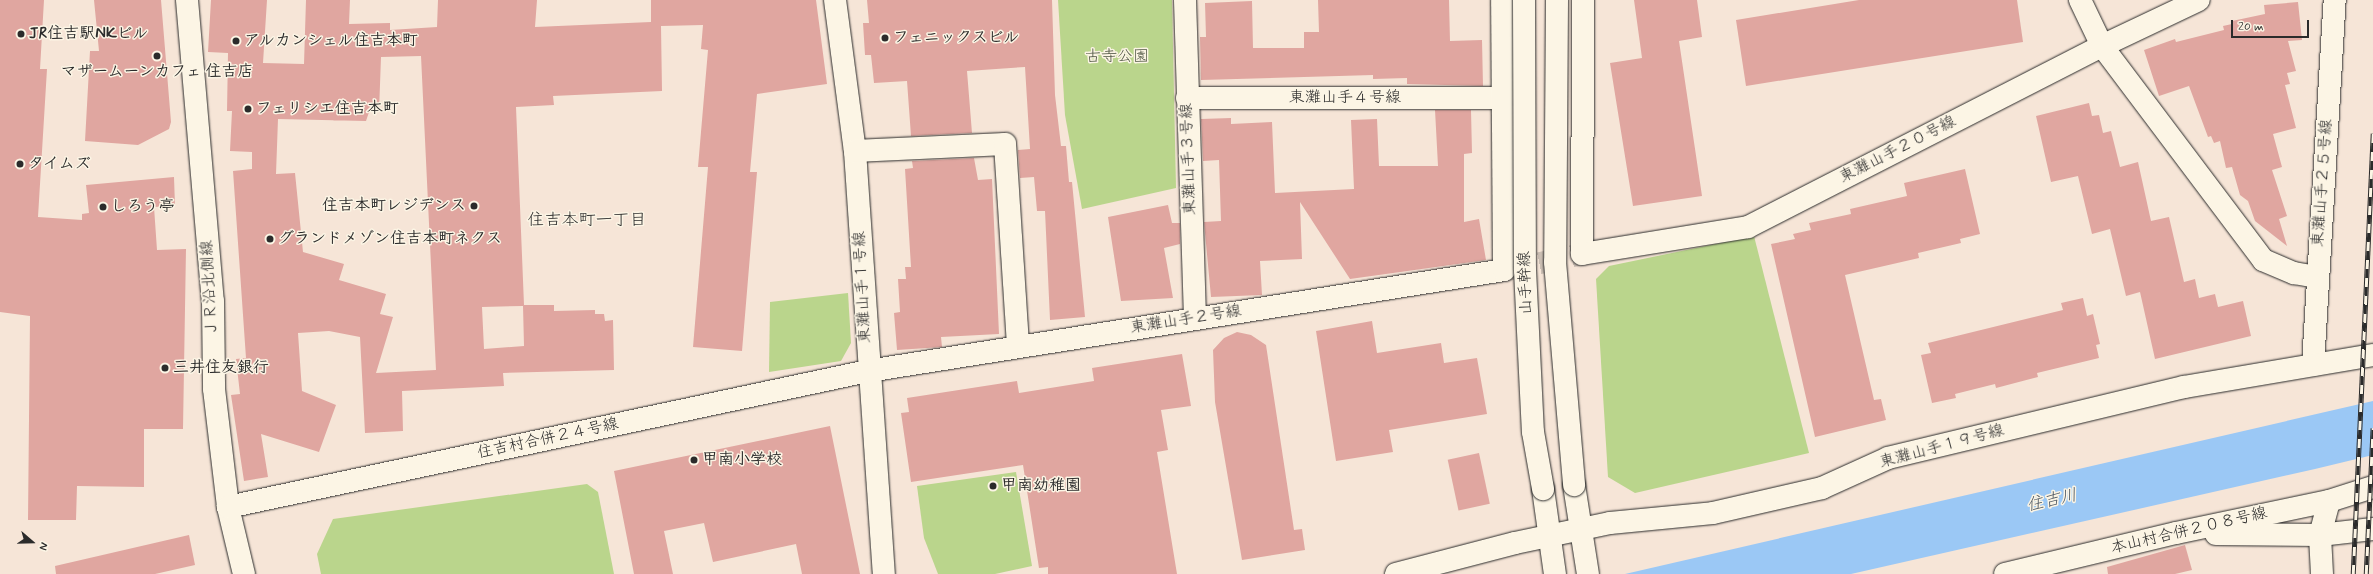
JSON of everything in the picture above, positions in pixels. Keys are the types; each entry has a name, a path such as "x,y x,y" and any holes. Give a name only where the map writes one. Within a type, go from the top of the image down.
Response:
{"street":[{"name":"ＪＲ沿北側線","path":"187,0 213,301 214,389 228,507 244,574"},
{"name":"東灘山手１号線","path":"835,0 855,151 868,371 884,574"},
{"name":"東灘山手３号線","path":"1185,0 1195,318"},
{"path":"1502,0 1502,98"},
{"name":"山手幹線","path":"1524,0 1525,270 1533,432 1554,569"},
{"name":"山手幹線","path":"1557,0 1555,262 1574,485 1587,567"},
{"name":"東灘山手２０号線","path":"1583,0 1582,254 1748,227 2102,46 2199,0"},
{"path":"2080,0 2102,46 2263,260 2294,274 2317,277"},
{"name":"東灘山手２５号線","path":"2312,366 2335,0"},
{"name":"東灘山手４号線","path":"1187,98 1502,98"},
{"name":"東灘山手２号線","path":"868,371 1504,270 1502,98"},
{"path":"855,151 1005,144 1018,347"},
{"name":"東灘山手１９号線","path":"1396,574 1550,536 1581,532 1610,523 1713,513 1822,488 1888,458 2184,387 2312,366 2373,354"},
{"name":"住吉村合併２４号線","path":"228,507 868,371"},
{"name":"本山村合併２０８号線","path":"2004,574 2176,533 2329,501 2350,493 2373,487"},
{"path":"2350,493 2373,496"},
{"path":"2322,574 2320,535 2329,501"},
{"path":"2176,533 2320,535 2373,530"}],"green space":[{"name":"古寺公園","path":"1058,0 1172,0 1176,188 1082,209 1065,115"},
{"path":"1754,236 1809,453 1635,493 1608,477 1596,279 1609,266"},
{"path":"848,293 851,343 841,361 769,372 770,302"},
{"path":"1016,472 1032,566 995,574 938,574 924,538 917,486"},
{"path":"587,484 598,492 614,574 321,574 317,554 333,519"}],"water":[{"name":"住吉川","path":"2373,401 2373,455 2315,469 1851,574 1625,574"}],"building":[{"path":"0,0 44,0 40,69 47,69 38,217 82,220 82,214 89,213 86,185 174,177 175,206 154,207 157,250 186,249 183,429 144,429 144,487 77,486 76,520 28,520 30,316 0,312"},
{"path":"94,0 161,0 171,122 169,129 138,145 85,141 90,51 99,51"},
{"path":"211,0 267,0 263,63 304,64 306,0 350,0 349,24 390,23 390,30 437,27 438,0 537,0 535,27 651,22 651,0 816,0 827,84 757,94 750,172 757,172 742,351 693,347 708,167 698,167 708,50 701,49 703,25 661,26 662,91 553,96 554,105 516,107 524,305 554,305 554,311 595,310 595,314 604,314 605,321 613,320 614,370 503,373 504,386 402,391 403,431 365,433 360,337 329,331 298,333 302,391 336,405 319,452 261,434 268,477 244,481 231,395 240,394 236,359 246,358 233,171 252,169 252,152 230,151 232,111 227,111 228,53 208,52","holes":["421,56 436,370 376,373 393,317 380,314 386,294 339,280 344,264 303,252 295,173 276,174 278,119 366,121 369,112 379,112 381,57","523,306 524,346 484,349 482,307"]},
{"path":"867,0 1052,0 1055,95 1061,146 1066,146 1069,182 1072,182 1085,317 1050,320 1045,211 1037,211 1034,177 1020,178 1018,150 1030,149 1025,67 967,71 972,133 911,136 907,81 874,83 871,55 865,55 863,23 869,23"},
{"path":"1318,0 1449,0 1450,41 1482,40 1483,86 1407,84 1407,78 1373,79 1373,75 1201,80 1200,37 1206,37 1205,3 1252,1 1253,48 1304,48 1304,32 1319,32"},
{"path":"1634,0 1697,0 1702,37 1679,41 1702,196 1633,206 1610,63 1642,58"},
{"path":"1859,0 2017,0 2023,42 1746,86 1736,20"},
{"path":"2298,2 2302,40 2288,41 2296,71 2287,73 2290,84 2285,85 2296,128 2273,134 2282,167 2272,170 2287,216 2279,219 2287,246 2255,221 2248,201 2240,195 2232,167 2226,168 2220,141 2214,143 2211,136 2208,137 2189,86 2159,96 2144,50 2175,39 2176,42 2224,30 2223,26 2232,24 2232,21 2265,14 2264,5"},
{"path":"2089,103 2092,116 2099,115 2103,133 2111,131 2120,167 2138,162 2151,221 2169,217 2184,282 2195,279 2199,298 2215,294 2218,307 2243,301 2251,336 2155,359 2140,292 2126,296 2110,229 2092,234 2078,176 2051,182 2036,116"},
{"path":"1435,110 1471,110 1472,153 1464,154 1464,222 1479,219 1486,260 1350,279 1300,202 1302,259 1260,261 1262,295 1211,297 1204,222 1221,221 1219,160 1203,161 1201,119 1231,118 1231,124 1272,122 1275,193 1354,189 1351,120 1377,119 1379,166 1438,166"},
{"path":"974,158 978,180 992,179 999,334 941,337 942,347 897,350 894,313 900,312 898,279 906,279 905,267 911,267 905,169 913,168 912,161"},
{"path":"1965,169 1980,234 1960,239 1961,243 1918,253 1919,258 1845,275 1874,400 1881,399 1886,420 1815,437 1771,244 1795,239 1793,234 1811,230 1809,223 1851,214 1850,209 1907,196 1904,183"},
{"path":"1168,205 1172,223 1180,223 1180,244 1164,248 1173,298 1121,301 1108,217"},
{"path":"2083,298 2087,316 2093,314 2100,344 2096,345 2099,358 2037,373 2038,377 1996,388 1995,384 1955,394 1956,398 1932,403 1921,355 1931,353 1928,343 2063,310 2061,303"},
{"path":"1372,321 1377,353 1441,343 1444,363 1477,358 1487,414 1389,430 1393,452 1336,461 1316,331"},
{"path":"1237,332 1251,335 1266,345 1294,530 1302,529 1305,550 1242,560 1215,402 1213,350 1224,338"},
{"path":"1182,354 1191,406 1161,410 1168,450 1157,452 1177,574 1048,574 1048,567 1039,568 1023,465 911,482 901,413 909,412 907,398 1017,381 1019,393 1094,381 1092,368"},
{"path":"830,426 860,574 802,574 796,544 713,562 704,523 664,531 673,574 634,574 614,471"},
{"path":"1479,453 1490,504 1459,511 1448,460"},
{"path":"189,535 195,565 155,574 56,574 55,566"},
{"path":"2185,545 2192,570 2175,574 2108,574 2107,567"}],"tunnel":[{"path":"1507,270 1582,254"}],"railway":[{"path":"2353,574 2373,133"},
{"path":"2366,574 2373,428"}],"place":[{"name":"JR住吉駅NKビル","path":"21,34"},
{"name":"フェニックスビル","path":"885,38"},
{"name":"アルカンシェル住吉本町","path":"236,41"},
{"name":"マザームーンカフェ 住吉店","path":"157,56"},
{"name":"フェリシエ住吉本町","path":"248,109"},
{"name":"タイムズ","path":"20,164"},
{"name":"住吉本町レジデンス","path":"474,206"},
{"name":"しろう亭","path":"103,207"},
{"name":"グランドメゾン住吉本町ネクス","path":"270,239"},
{"name":"三井住友銀行","path":"165,368"},
{"name":"甲南小学校","path":"694,460"},
{"name":"甲南幼稚園","path":"993,486"}],"district":[{"name":"住吉本町一丁目","path":"587,221"}]}
